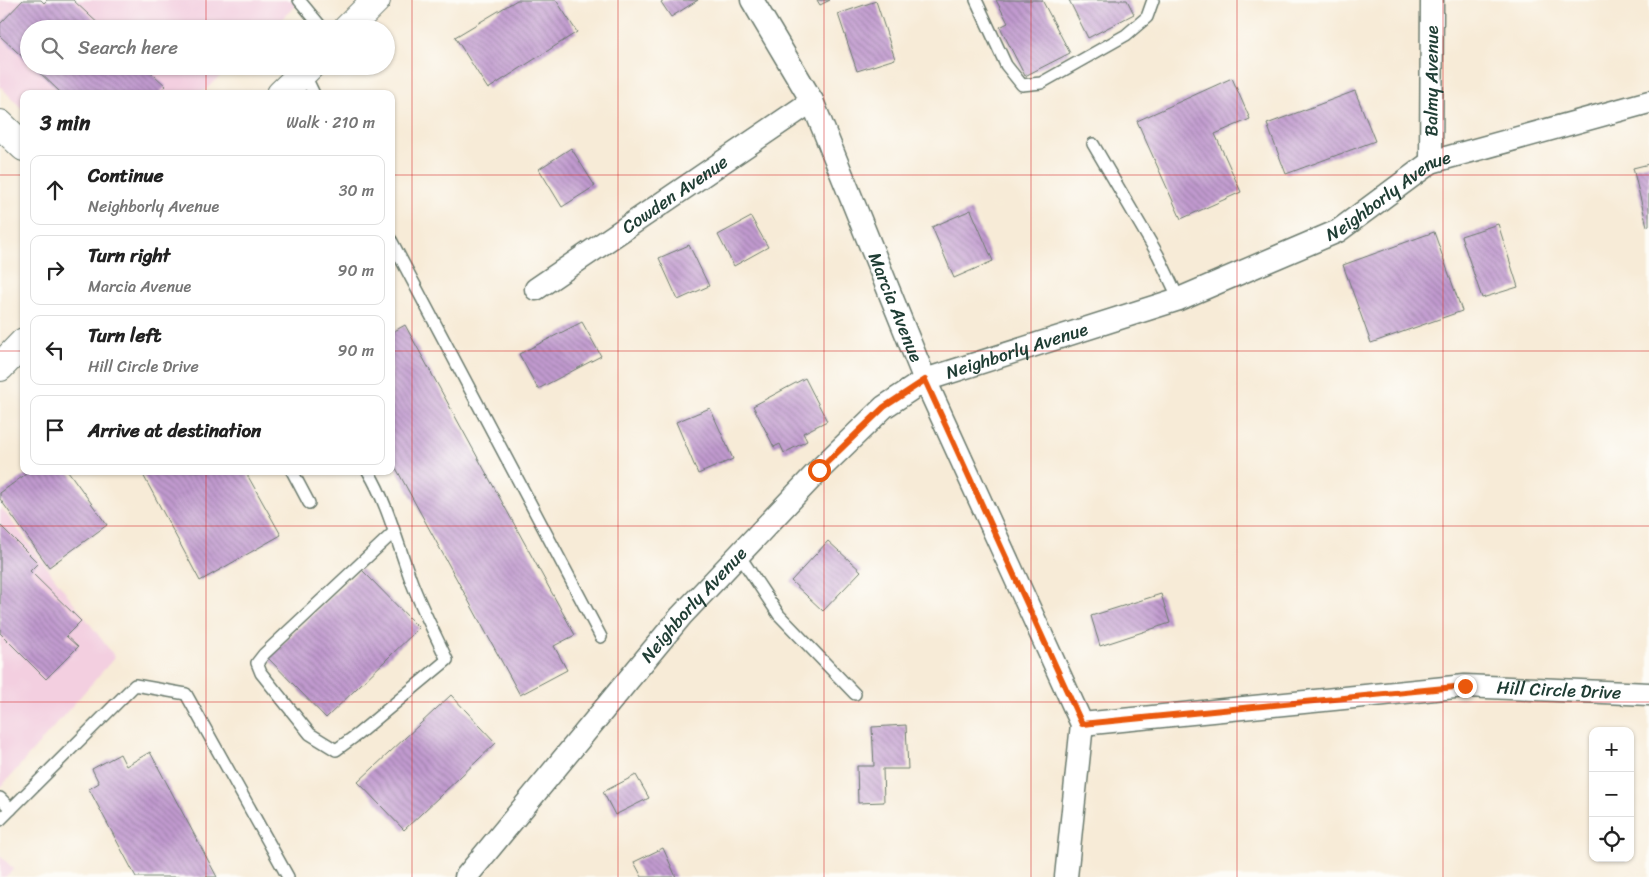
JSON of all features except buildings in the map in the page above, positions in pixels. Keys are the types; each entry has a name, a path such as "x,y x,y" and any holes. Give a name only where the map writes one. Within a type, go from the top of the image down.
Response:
{"main road":[{"path":"356,20 376,0"},
{"path":"288,90 309,78"},
{"path":"0,124 20,143"},
{"path":"0,367 20,346"}],"street":[{"name":"Marcia Avenue","path":"752,0 812,102 925,380 1082,724"},
{"name":"Balmy Avenue","path":"1431,162 1432,0"},
{"name":"Cowden Avenue","path":"536,289 812,102"},
{"name":"Neighborly Avenue","path":"466,877 681,616 819,470 884,407 925,380 1179,299 1338,231 1431,162 1649,102"},
{"name":"Hill Circle Drive","path":"1082,724 1465,686 1649,694"},
{"path":"1066,877 1082,724"}],"lane":[{"path":"299,0 316,20"},
{"path":"976,0 1006,65 1022,85 1042,83 1126,36 1147,17 1153,0"},
{"path":"1094,144 1158,255 1179,299"},
{"path":"395,248 600,637"},
{"path":"294,475 309,503"},
{"path":"370,475 376,484 394,532 412,584 447,660 336,750 310,734 261,673 257,663 264,654 394,532"},
{"path":"739,555 780,615 855,694"},
{"path":"0,820 134,685 186,694 288,877"},
{"path":"0,798 11,809"}],"shaded area":[{"path":"0,0 302,0 281,20 20,20 20,75 221,75 205,90 20,90 20,107 0,86"},
{"path":"0,506 115,657 0,788"},
{"path":"0,856 14,869 5,877 0,877"}],"route":[{"path":"819,470 884,407 925,380 1082,724 1465,686"}]}
